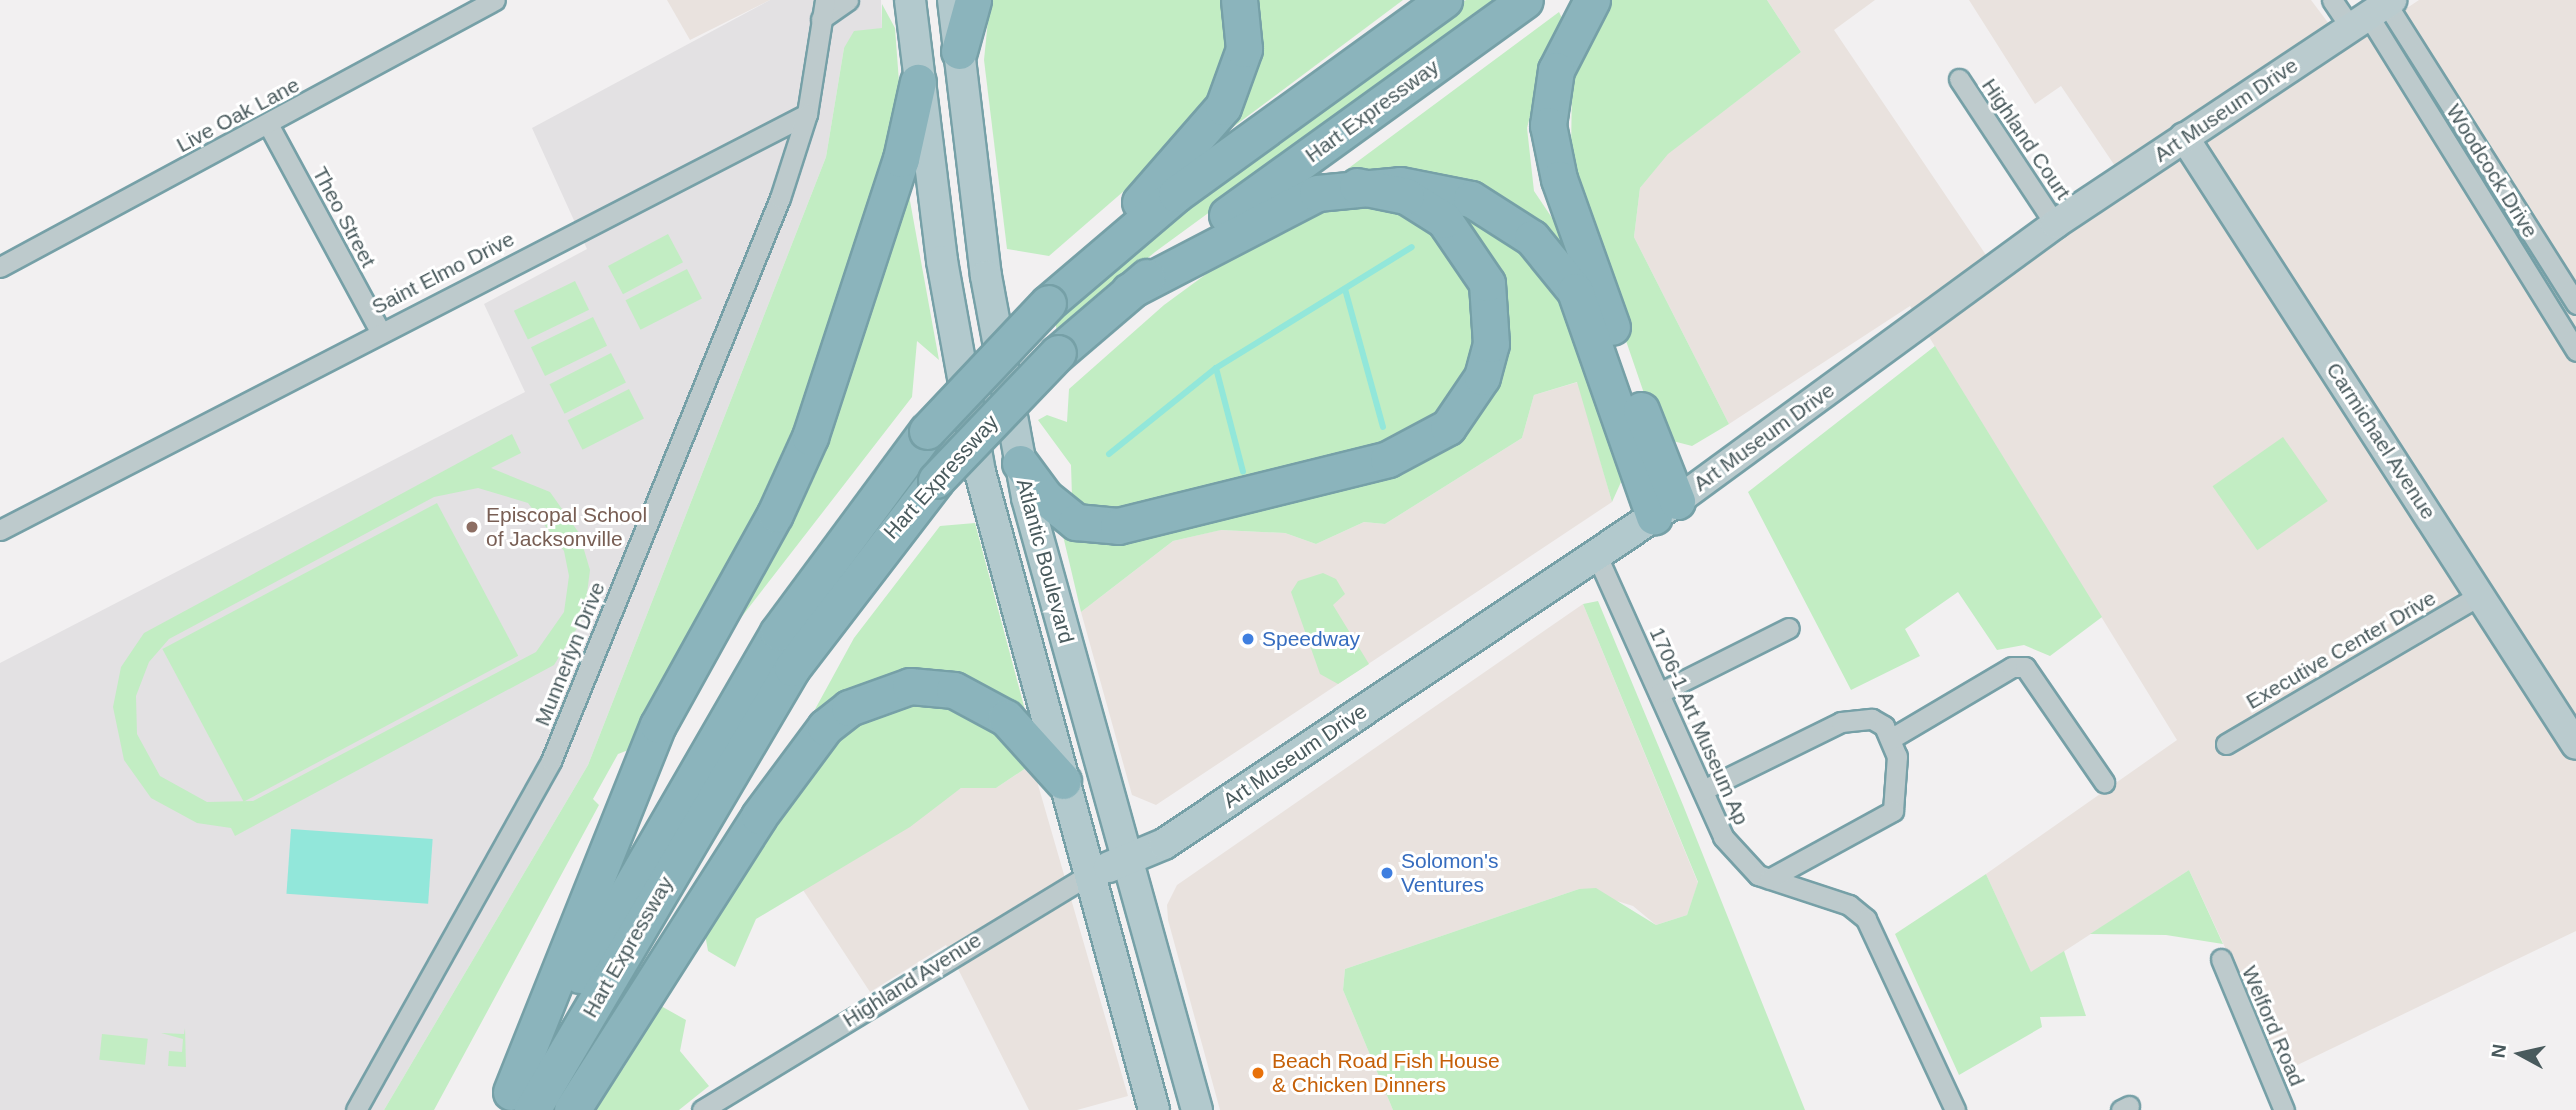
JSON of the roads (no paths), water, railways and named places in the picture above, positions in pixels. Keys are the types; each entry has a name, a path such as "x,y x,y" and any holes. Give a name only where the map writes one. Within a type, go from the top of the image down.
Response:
{"highway":[{"path":"959,51 973,0"},
{"path":"1048,303 1223,107 1244,49 1239,0"},
{"name":"Hart Expressway","path":"514,1104 778,632 927,430 1048,303 1176,194 1444,0"},
{"name":"Hart Expressway","path":"514,1104 792,668 936,480 1058,353 1129,291 1525,0"},
{"path":"1592,0 1556,70 1550,152 1665,509"},
{"path":"514,1104 658,725 775,514 805,448 901,159 918,82"},
{"path":"1129,291 1285,205 1357,186 1423,187 1471,199 1516,225 1546,253 1585,313 1665,509"},
{"path":"1020,463 1045,497 1076,522 1118,526 1388,459 1448,427 1482,377 1492,324 1487,283 1444,220 1406,196 1357,186"},
{"path":"572,1110 759,816 825,727 849,708 910,686 963,693 1006,718 1063,781"}],"main road":[{"name":"Atlantic Boulevard","path":"953,0 986,276 1020,463 1197,1110"},
{"name":"Atlantic Boulevard","path":"911,12 942,261 980,472 1154,1110"},
{"name":"Art Museum Drive","path":"1127,860 1164,844 1665,509"},
{"name":"Highland Avenue","path":"1089,875 1127,860"}],"street":[{"name":"Live Oak Lane","path":"0,267 495,0"},
{"path":"807,114 823,10 848,0"},
{"path":"895,0 911,12"},
{"path":"2332,0 2374,12"},
{"name":"Art Museum Drive","path":"1665,509 2055,224 2374,12"},
{"name":"Woodcock Drive","path":"2374,12 2576,304"},
{"name":"Woodcock Drive","path":"2374,12 2576,351"},
{"name":"Highland Court","path":"1959,79 2055,224"},
{"name":"Saint Elmo Drive","path":"0,530 380,331 807,114"},
{"name":"Munnerlyn Drive","path":"356,1110 551,761 780,198 807,114"},
{"name":"Theo Street","path":"268,124 380,331"},
{"name":"Carmichael Avenue","path":"2184,137 2576,745"},
{"name":"1706-1 Art Museum Ap","path":"1597,556 1703,790 1738,860 1769,878 1849,905 1866,919 1955,1110"},
{"name":"Executive Center Drive","path":"2226,744 2480,595"},
{"path":"1659,693 1789,628"},
{"path":"1892,738 2012,667 2025,667 2104,782"},
{"path":"1703,790 1841,722 1872,719 1892,738 1899,777 1893,811 1769,878"},
{"name":"Highland Avenue","path":"702,1110 1089,875"},
{"name":"Welford Road","path":"2221,959 2284,1110"}],"waterway":[{"path":"1109,454 1216,368 1412,247"},
{"path":"1345,289 1383,427"},
{"path":"1216,368 1243,472"}],"place":[{"name":"Episcopal School of Jacksonville","path":"472,527"},
{"name":"Speedway","path":"1248,639"},
{"name":"Solomon's Ventures","path":"1387,873"},
{"name":"Beach Road Fish House & Chicken Dinners","path":"1258,1073"}]}
